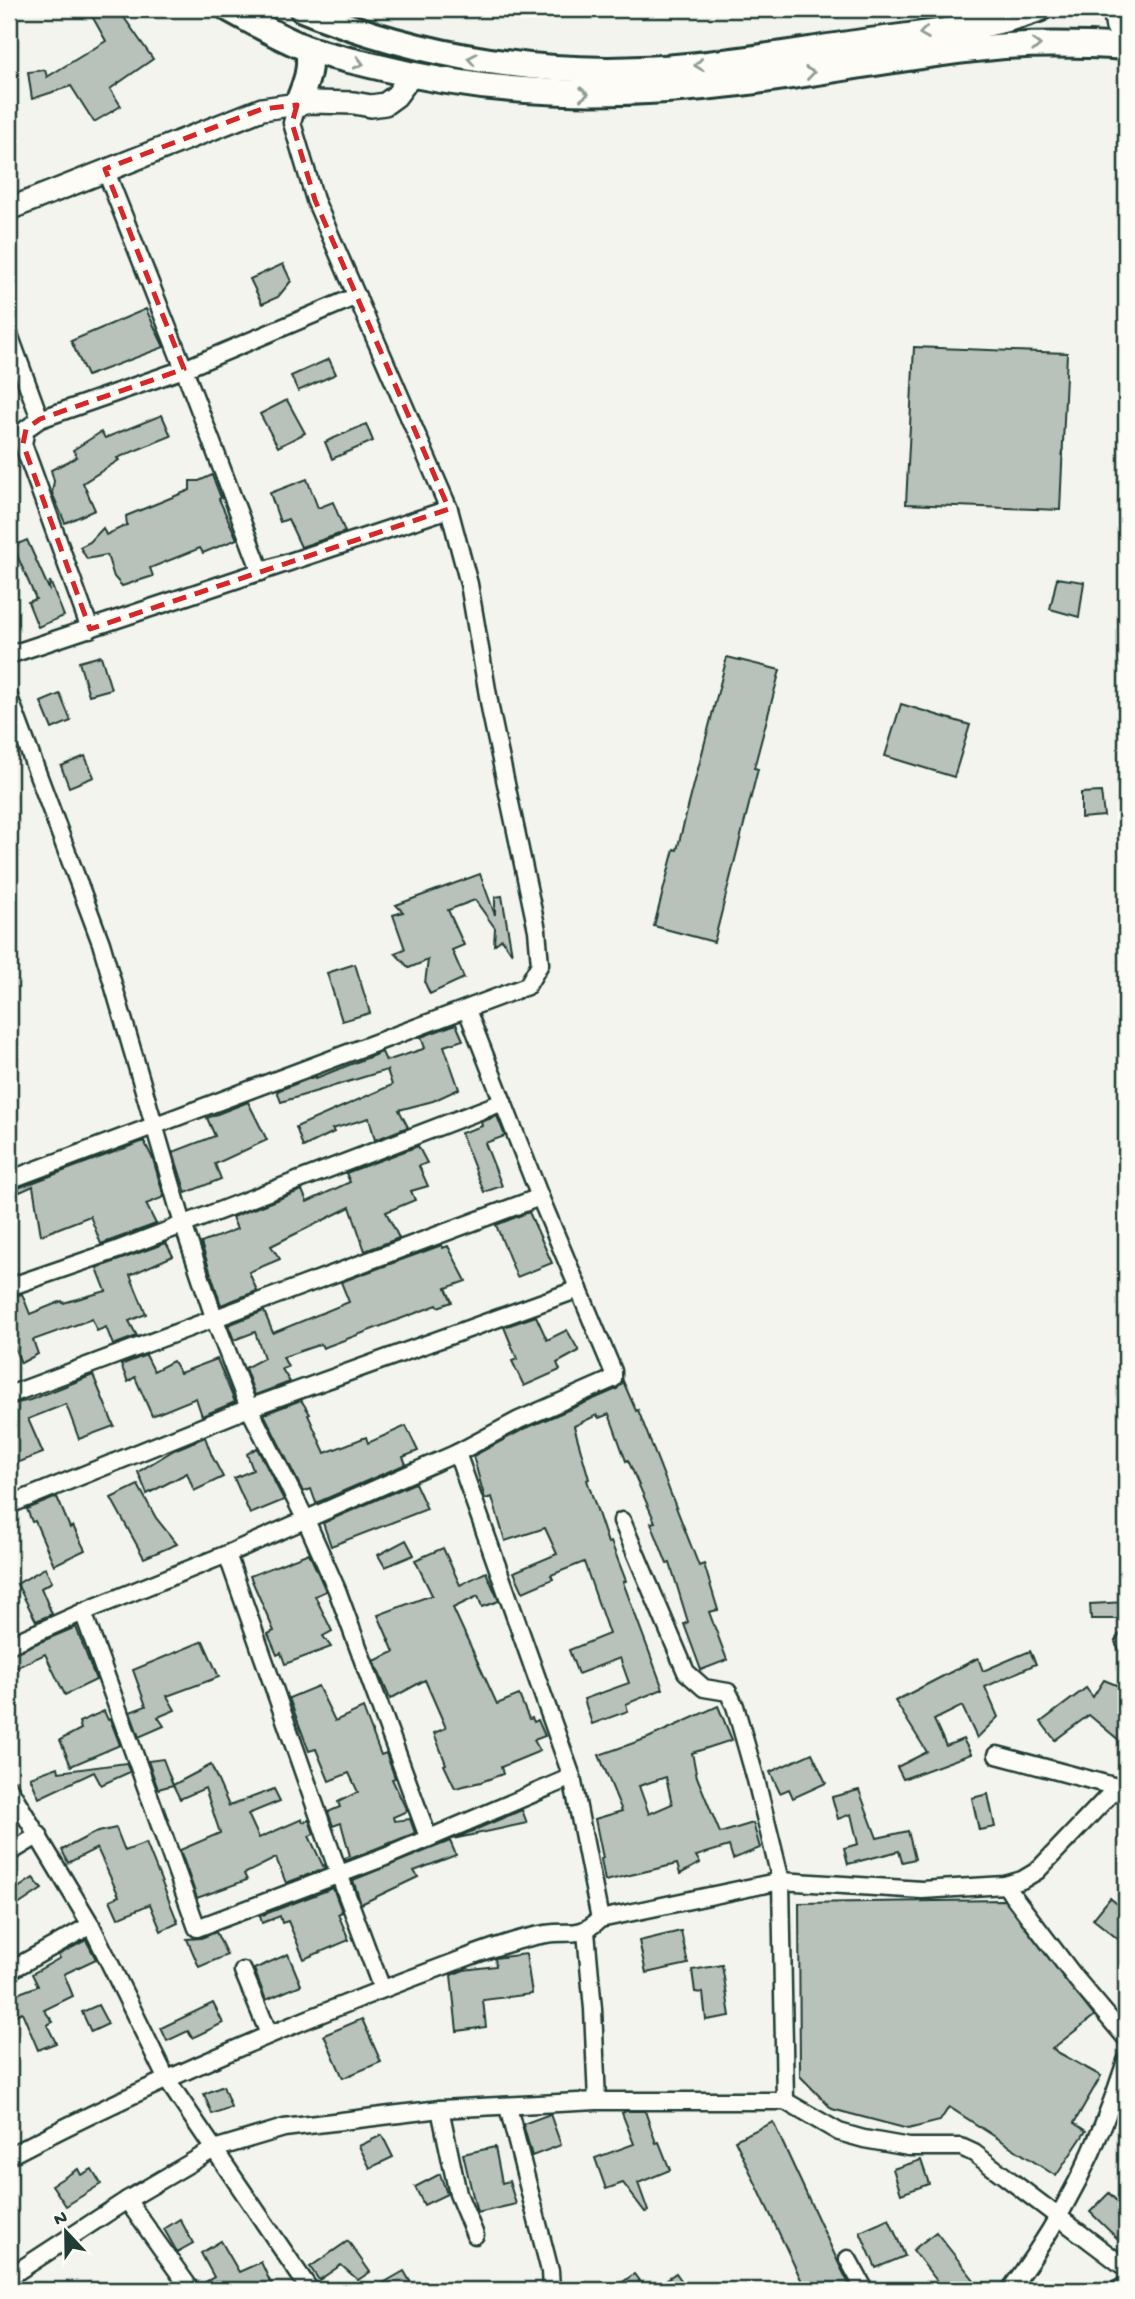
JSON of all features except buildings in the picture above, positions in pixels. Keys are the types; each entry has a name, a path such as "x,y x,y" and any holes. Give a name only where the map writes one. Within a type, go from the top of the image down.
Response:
{"highway":[{"path":"1118,9 1120,25 1126,38"}],"main road":[{"path":"229,9 307,49 411,76 511,90 603,94 749,82 984,48 1038,44 1126,47"},
{"path":"302,9 375,36 432,51 485,61 592,70 688,66 755,58 980,24 1039,9"},
{"path":"297,105 308,78 310,61 307,49"}],"street":[{"path":"9,208 262,109 312,102 371,106 384,104 396,96 411,76"},
{"path":"9,1180 527,986 540,964 537,930 491,713 469,584 449,509 315,200 292,123 297,105"},
{"path":"105,170 261,572"},
{"path":"90,629 23,444 26,429 40,419 184,369 357,296"},
{"path":"9,334 40,419"},
{"path":"9,655 449,509"},
{"path":"9,697 101,943 183,1224 215,1320 249,1408 306,1520 337,1590 428,1838"},
{"path":"9,1645 306,1520 457,1453 519,1420 613,1379 613,1371 540,1197 467,1010"},
{"path":"9,1287 117,1250 503,1102"},
{"path":"9,1395 540,1197"},
{"path":"9,1505 249,1408 579,1289"},
{"path":"457,1453 572,1777 600,1919"},
{"path":"622,1521 686,1672 704,1688 727,1692 735,1706 757,1780 781,1881 785,2101"},
{"path":"227,1554 382,1989"},
{"path":"83,1612 197,1928 385,1857 572,1777"},
{"path":"997,1755 1122,1788"},
{"path":"9,1788 91,1926 167,2080 310,2290"},
{"path":"9,2156 269,2034 468,1957 546,1934 586,1931 600,1919 781,1881 922,1890 1005,1885 1022,1880 1037,1871 1122,1788"},
{"path":"9,1853 38,1835"},
{"path":"1005,1885 1077,1980 1126,2038"},
{"path":"9,1971 91,1926"},
{"path":"586,1931 597,2101"},
{"path":"243,1971 269,2034"},
{"path":"1010,2290 1059,2217 1088,2164 1126,2061"},
{"path":"12,2281 127,2200 214,2149 284,2128 440,2109 597,2101 785,2101 839,2132 864,2139 909,2147 961,2147 1126,2268"},
{"path":"508,2107 550,2271 551,2290"},
{"path":"440,2109 458,2194 475,2235"},
{"path":"127,2200 191,2290"},
{"path":"848,2259 865,2290"},
{"path":"1118,2290 1126,2285"}],"highlighted area":[{"path":"297,105 292,123 315,200 449,509 90,629 23,444 26,429 40,419 184,369 105,169 262,109"}]}
